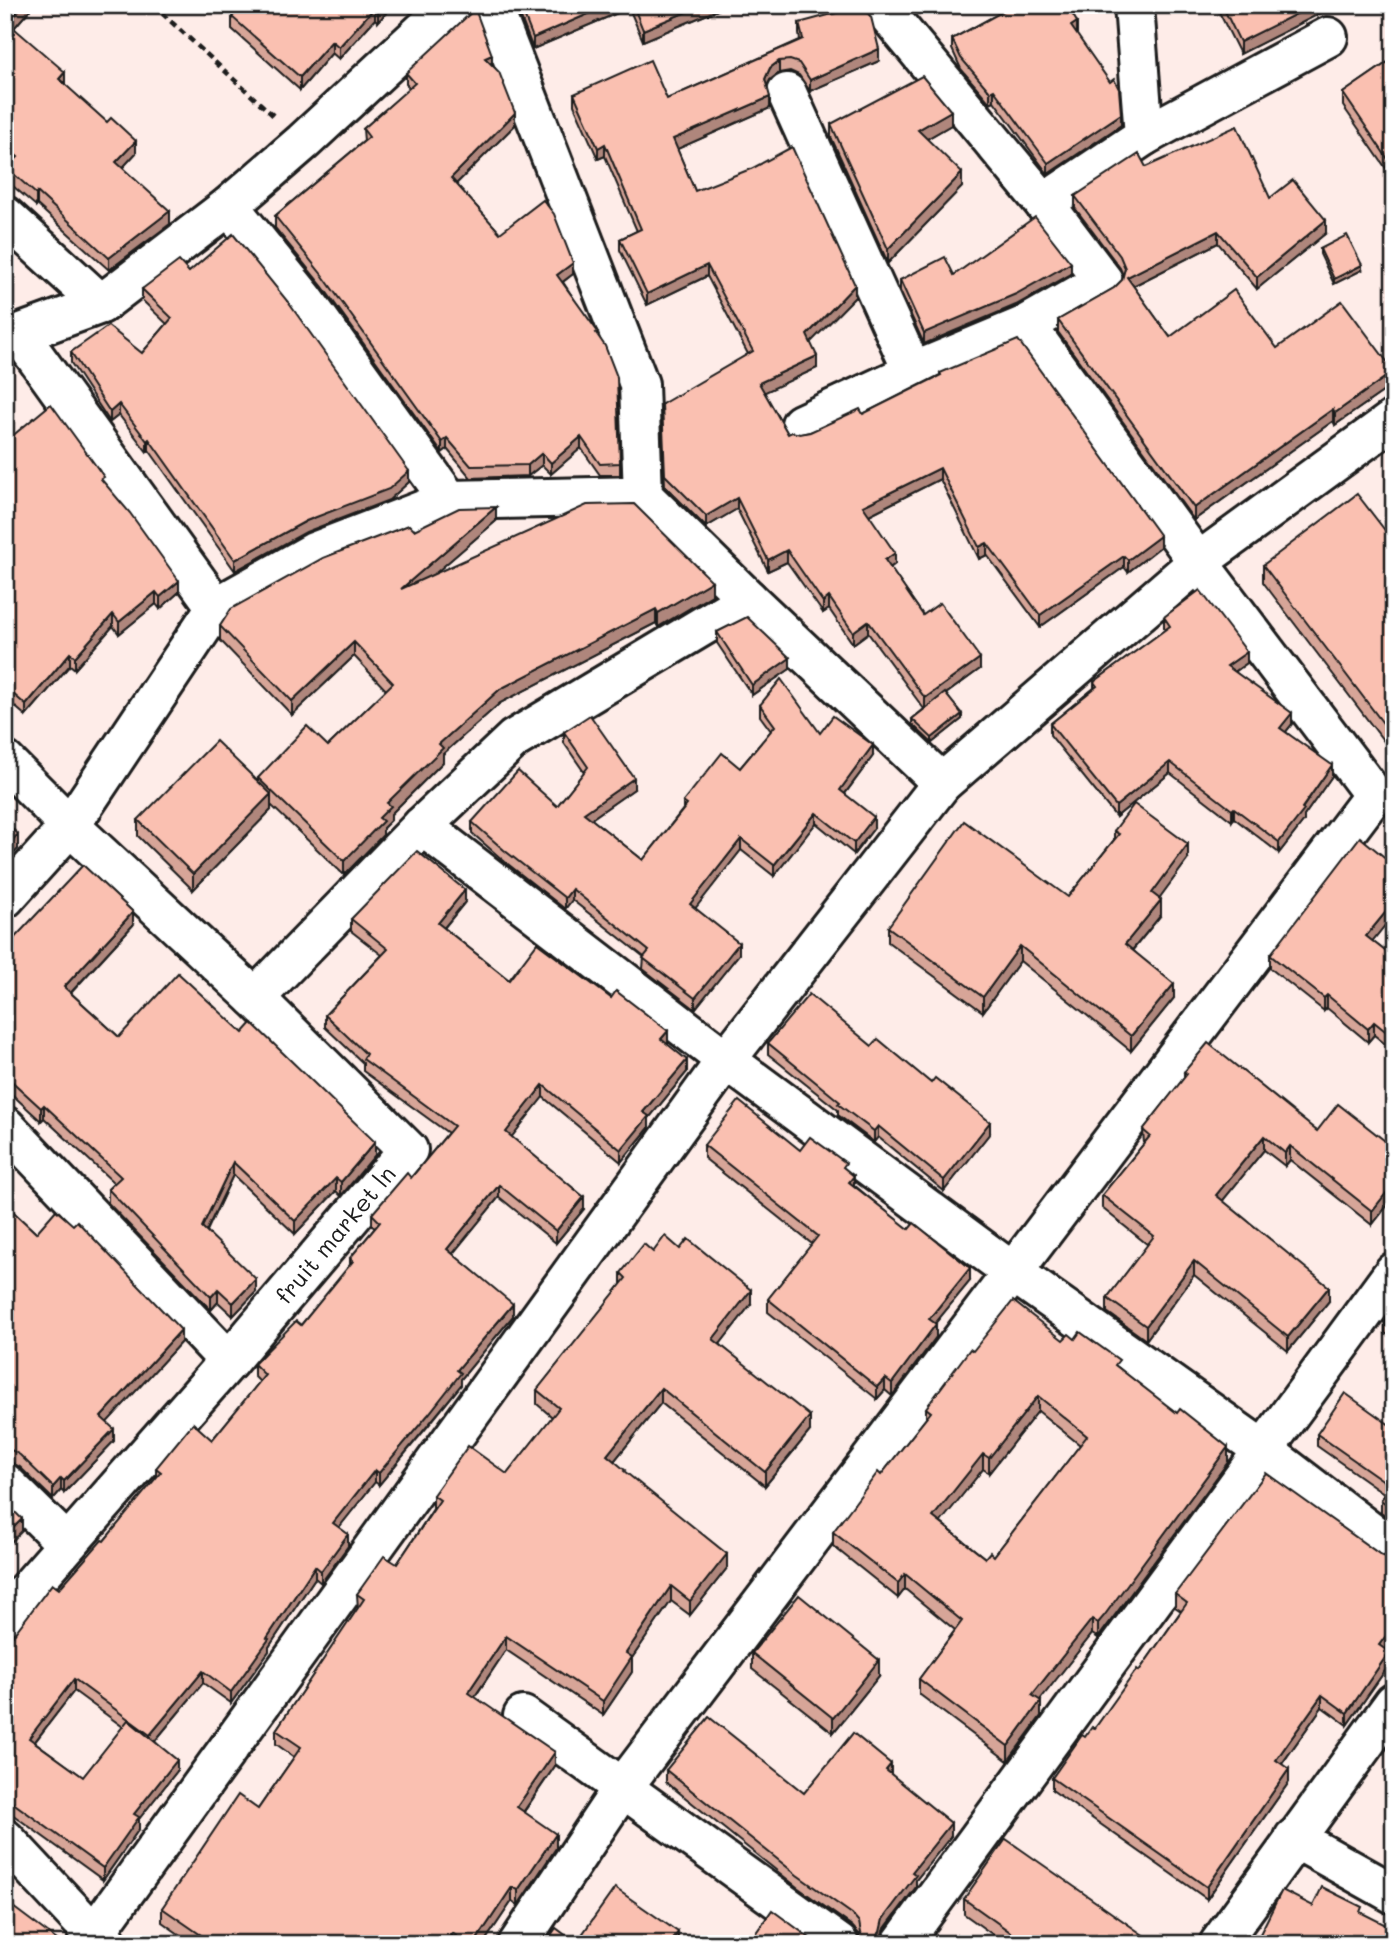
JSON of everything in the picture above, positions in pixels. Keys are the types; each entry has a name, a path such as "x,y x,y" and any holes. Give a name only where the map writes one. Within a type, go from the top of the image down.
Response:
{"street":[{"path":"216,607 12,337 101,304 229,206 303,142 451,5"},
{"path":"492,5 639,384 643,496 942,783"},
{"path":"801,424 913,372 1027,325 1103,281 1044,203 880,5"},
{"path":"1134,5 1144,136"},
{"path":"1044,203 1144,136 1328,37"},
{"path":"787,93 913,372"},
{"path":"229,206 305,300 449,500"},
{"path":"5,216 101,304"},
{"path":"518,1944 623,1787 1374,794 1198,562 1027,325"},
{"path":"5,1839 96,1941 726,1060 942,783 1198,562 1394,419"},
{"path":"5,898 70,826 216,607 314,552 449,500 643,496"},
{"path":"255,998 422,826 514,739 748,599"},
{"name":"fruit market ln","path":"5,761 70,826 255,998 408,1150 229,1361 5,1615"},
{"path":"422,826 726,1060 1014,1273 1262,1449 1394,1550"},
{"path":"5,1126 229,1361"},
{"path":"901,1944 1394,1272"},
{"path":"5,1483 66,1543"},
{"path":"1219,1944 1394,1703"},
{"path":"523,1716 839,1944"},
{"path":"1294,1838 1394,1894"}],"path":[{"path":"153,5 303,142"}],"building":[{"path":"5,5 23,5 8,23 65,72 59,79 107,122 111,118 136,141 116,162 170,211 109,258 7,168 18,157 5,146"},
{"path":"242,5 382,5 378,9 375,7 339,47 332,41 300,77 232,17"},
{"path":"520,5 609,5 533,38"},
{"path":"633,5 703,5 643,30"},
{"path":"1013,5 1067,5 1077,22 1071,26 1110,82 1114,79 1119,89 1121,114 1048,163 994,90 990,92 961,58 952,39"},
{"path":"1222,5 1314,5 1240,42"},
{"path":"862,6 871,17 879,49 810,80 799,63 779,61 770,68 765,79 770,97 673,139 695,191 753,168 792,147 855,285 807,335 817,356 759,383 788,434 800,434 860,409 863,414 941,375 940,373 1018,340 1160,536 1128,560 1124,556 1040,615 987,543 979,547 940,468 863,506 895,553 885,560 923,615 940,603 980,658 925,698 868,621 853,632 829,597 823,602 787,550 768,560 737,498 706,516 665,475 662,404 753,351 707,265 647,294 620,239 641,229 605,144 598,148 574,94 650,60 667,99 803,39 799,23"},
{"path":"475,9 492,55 485,58 499,72 515,113 451,178 500,233 543,200 554,214 573,263 557,275 598,332 596,333 605,346 617,377 620,463 600,464 581,437 551,463 542,453 528,465 471,466 447,438 442,442 323,276 275,216 369,137 363,129 415,83 406,73"},
{"path":"1394,58 1394,168 1343,93"},
{"path":"922,76 951,111 918,130 962,173 888,249 831,124"},
{"path":"1237,126 1270,198 1293,180 1326,220 1257,277 1218,231 1127,277 1170,337 1234,290 1277,348 1342,301 1394,371 1335,413 1333,409 1194,508 1058,320 1114,288 1122,280 1125,268 1120,256 1075,196 1139,154 1146,167"},
{"path":"1035,217 1071,263 1016,294 924,333 900,280 945,257 954,275"},
{"path":"233,234 288,302 409,471 389,489 306,521 235,560 149,439 147,441 119,404 110,412 71,352 108,326 142,353 172,318 142,289 179,261 189,272"},
{"path":"1347,235 1362,265 1334,279 1320,249"},
{"path":"51,404 104,477 101,479 130,513 179,581 160,597 156,592 119,622 113,614 75,657 70,653 26,705 5,687 5,442"},
{"path":"1357,494 1394,542 1392,735 1263,565"},
{"path":"634,504 712,581 658,613 656,609 500,689 439,744 443,748 387,803 391,806 379,818 383,821 344,861 258,778 307,726 328,746 393,683 354,642 292,701 220,626 231,609 323,558 409,525 414,530 459,508 496,507 401,589 587,505"},
{"path":"1200,590 1247,652 1227,666 1292,713 1280,728 1332,765 1302,808 1304,810 1279,842 1170,762 1116,806 1050,724 1097,686 1094,682 1170,626 1164,617"},
{"path":"747,617 790,658 752,685 717,632"},
{"path":"781,679 820,733 833,716 873,745 840,790 874,817 854,843 816,813 774,865 741,839 690,904 739,943 695,998 643,958 649,951 572,889 565,898 472,822 518,771 557,806 588,767 564,732 590,715 634,778 584,813 643,860 687,805 683,802 722,753 740,768 775,726 760,705"},
{"path":"945,693 962,714 932,738 912,719"},
{"path":"216,741 271,794 193,874 138,820"},
{"path":"1134,804 1188,844 1152,893 1161,900 1125,944 1174,984 1131,1036 1020,946 983,997 888,927 964,821 1068,897 1119,834 1114,831"},
{"path":"5,822 18,834 5,848"},
{"path":"1360,837 1394,865 1394,902 1366,936 1394,958 1394,1038 1374,1022 1368,1029 1327,995 1324,998 1270,955"},
{"path":"417,851 465,890 438,923 509,980 537,943 611,998 616,991 668,1031 661,1039 687,1060 643,1112 649,1116 621,1150 543,1085 506,1132 584,1197 556,1231 499,1185 447,1249 513,1304 457,1370 461,1373 428,1415 379,1473 375,1470 333,1523 348,1534 321,1571 315,1566 267,1638 269,1639 231,1692 203,1671 150,1735 74,1679 29,1738 83,1777 128,1720 177,1760 134,1814 139,1817 103,1868 5,1797 5,1646 52,1584 59,1589 102,1540 104,1541 161,1472 156,1468 193,1423 212,1440 265,1375 254,1364 296,1321 301,1325 353,1261 350,1258 380,1222 372,1214 407,1173 411,1178 454,1126 363,1059 366,1054 325,1015 388,949 351,919"},
{"path":"83,865 133,912 64,987 119,1037 178,973 243,1033 252,1023 375,1142 341,1182 336,1178 295,1221 233,1162 202,1227 256,1279 233,1303 218,1289 211,1297 108,1189 121,1177 44,1105 41,1108 5,1075 5,948"},
{"path":"809,994 872,1046 878,1039 931,1083 935,1078 990,1122 944,1180 878,1126 874,1131 838,1104 840,1102 768,1043"},
{"path":"1208,1043 1317,1131 1338,1104 1394,1148 1394,1183 1372,1211 1290,1146 1285,1153 1264,1136 1216,1195 1329,1287 1288,1337 1194,1261 1146,1326 1107,1298 1154,1236 1102,1195 1150,1136 1143,1130"},
{"path":"739,1101 800,1150 810,1137 846,1163 843,1167 854,1176 849,1182 909,1229 914,1223 970,1268 929,1319 936,1324 892,1383 885,1378 877,1387 768,1299 818,1236 704,1145"},
{"path":"5,1204 36,1233 56,1210 73,1225 77,1221 181,1330 101,1417 114,1429 64,1481 61,1478 53,1487 20,1455 5,1450"},
{"path":"665,1236 680,1249 688,1239 751,1290 713,1339 810,1416 765,1472 661,1388 607,1455 727,1554 690,1601 671,1586 626,1653 632,1657 603,1701 506,1636 471,1688 469,1693 555,1752 517,1807 556,1834 518,1890 512,1887 474,1944 468,1944 452,1933 445,1944 214,1944 162,1908 238,1795 258,1809 301,1747 276,1730 364,1599 357,1594 384,1556 397,1564 440,1500 433,1495 468,1446 507,1474 559,1408 537,1390 626,1278 621,1273 644,1244 653,1252"},
{"path":"1013,1301 1063,1340 1069,1334 1075,1339 1080,1332 1119,1360 1115,1365 1177,1413 1180,1409 1228,1447 1104,1616 1098,1623 1092,1619 1032,1695 1041,1701 1008,1746 919,1679 962,1621 905,1574 898,1583 833,1532 878,1472 881,1475 931,1412 926,1408 970,1349 973,1351","holes":["1038,1396 1087,1436 994,1556 990,1552 985,1558 933,1517 983,1454 989,1458"]},
{"path":"1394,1308 1394,1327 1385,1320"},
{"path":"1345,1393 1394,1428 1394,1510 1381,1500 1391,1486 1317,1434"},
{"path":"1266,1473 1381,1555 1394,1559 1394,1625 1379,1645 1389,1652 1347,1713 1322,1695 1276,1760 1289,1769 1207,1887 1052,1778 1082,1735 1085,1737 1092,1727 1095,1728 1137,1669 1139,1671 1187,1603 1175,1594"},
{"path":"5,1502 22,1519 5,1536"},
{"path":"799,1595 879,1660 833,1718 752,1653"},
{"path":"709,1717 804,1793 853,1733 891,1764 886,1770 951,1823 912,1872 916,1875 883,1919 880,1932 870,1944 857,1944 861,1933 859,1922 852,1914 797,1875 666,1770"},
{"path":"1006,1839 1156,1944 1027,1944 964,1899"},
{"path":"1322,1887 1362,1907 1360,1912 1394,1929 1394,1944 1271,1944 1258,1938 1282,1890 1313,1906"},
{"path":"615,1888 678,1932 670,1944 545,1944 556,1928 576,1943"},
{"path":"5,1901 61,1943 5,1944"},
{"path":"772,1910 818,1944 748,1944"}]}
